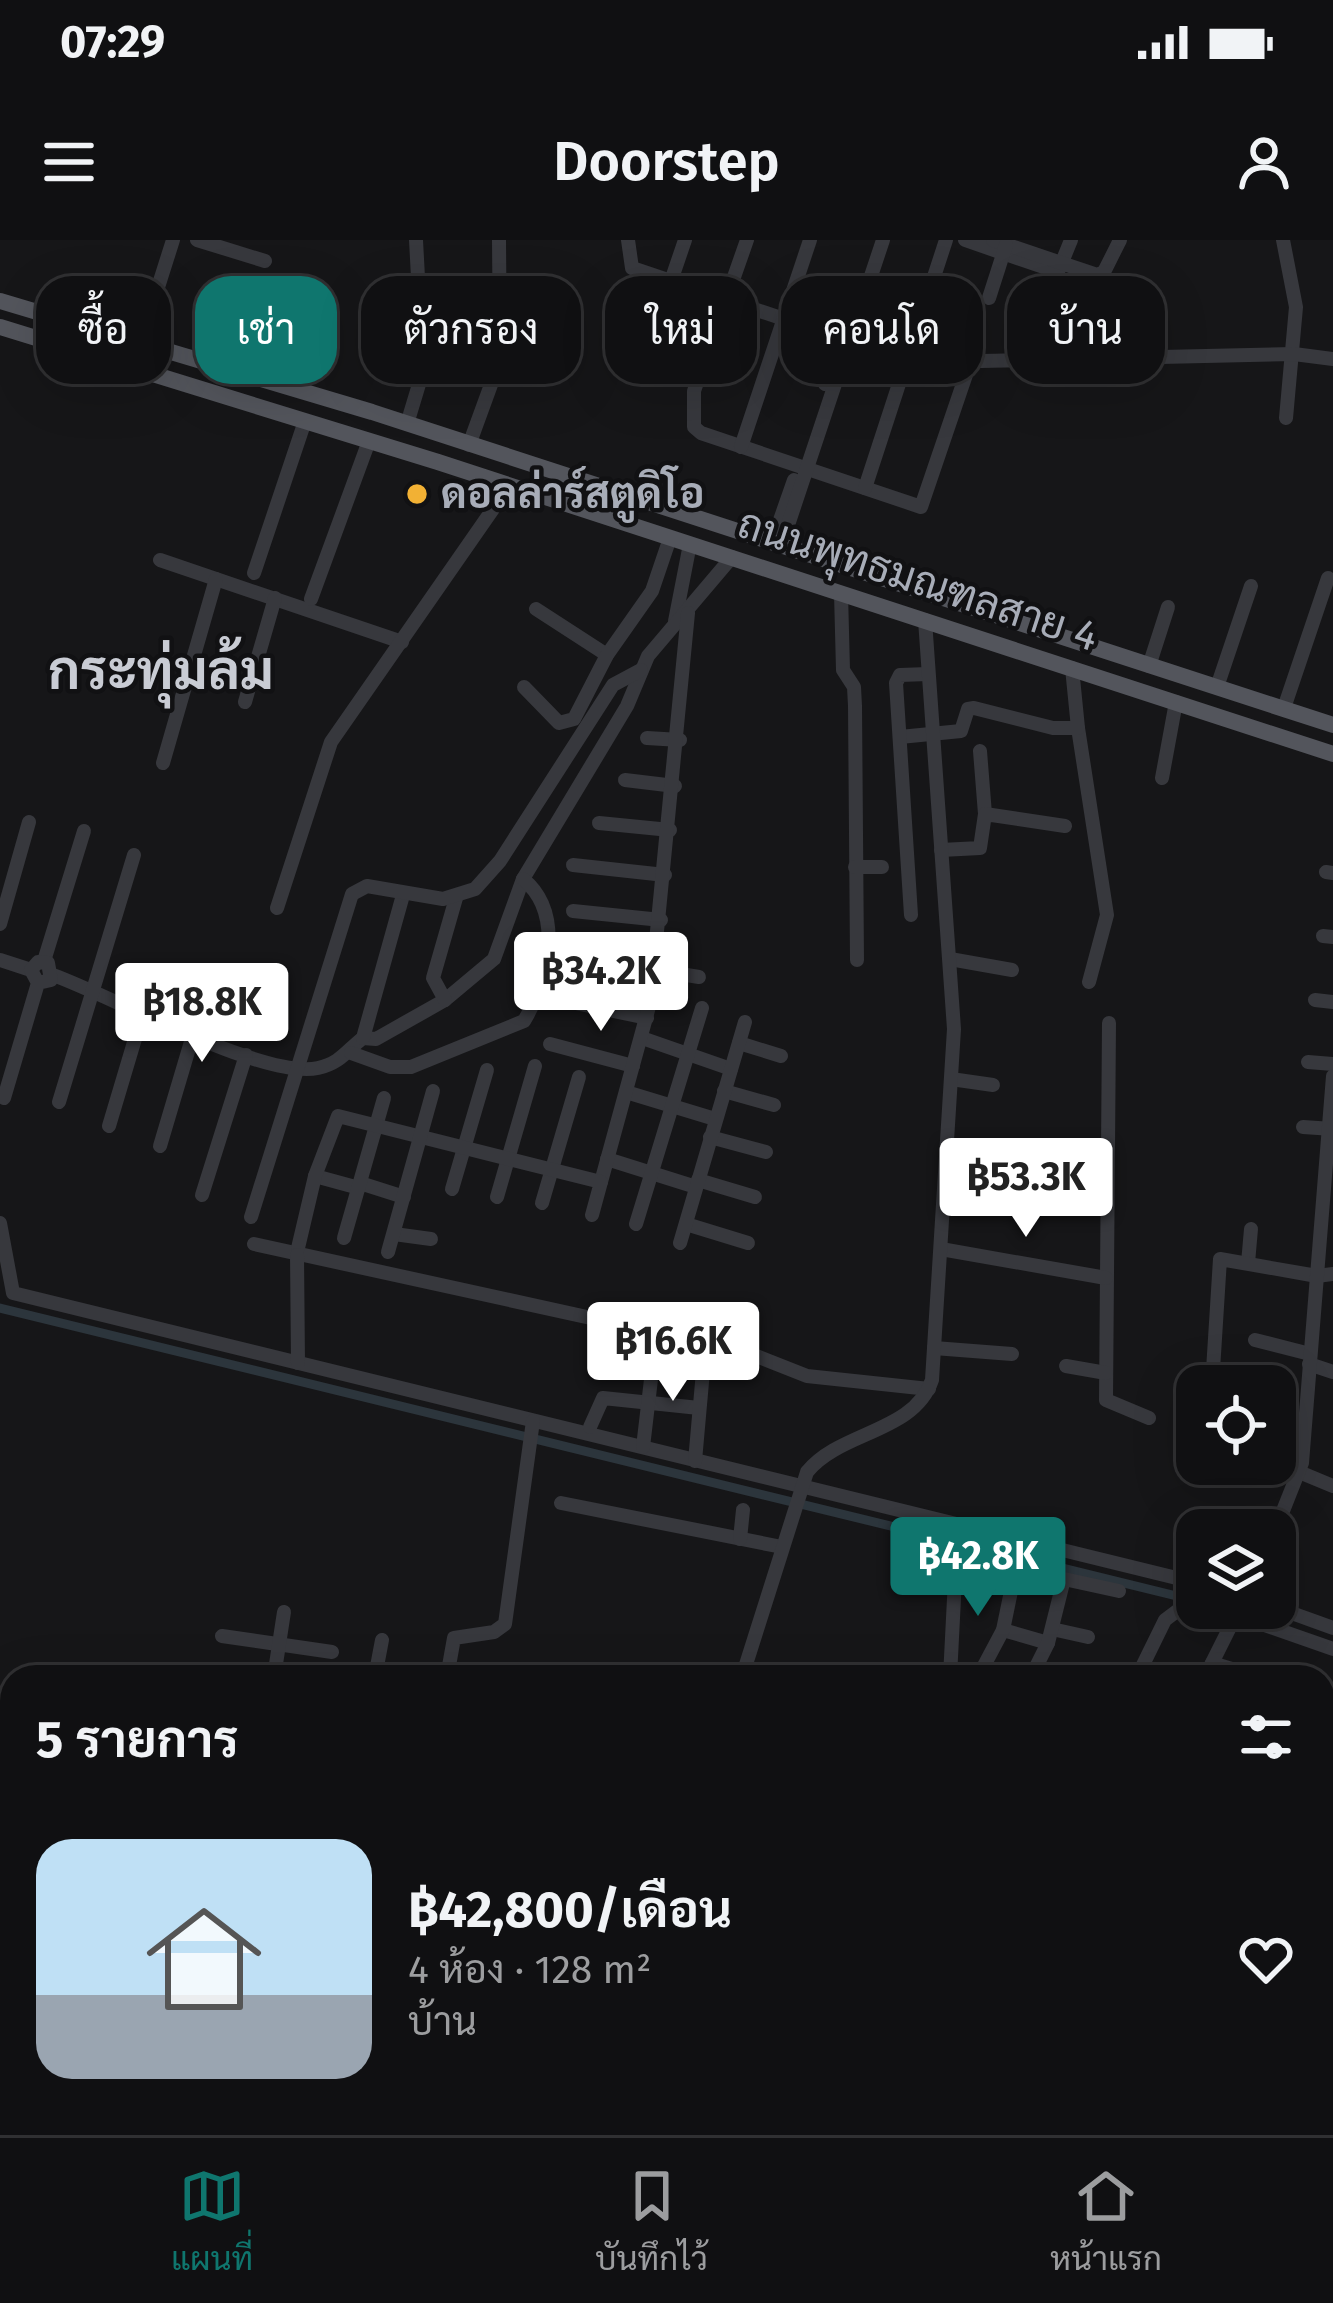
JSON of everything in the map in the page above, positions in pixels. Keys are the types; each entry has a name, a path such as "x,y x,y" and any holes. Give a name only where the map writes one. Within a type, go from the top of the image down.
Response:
{"main road":[{"name":"ถนนพุทธมณฑลสาย 4","path":"0,301 36,312"},
{"name":"ถนนพุทธมณฑลสาย 4","path":"0,327 370,441 1333,754"},
{"name":"ถนนพุทธมณฑลสาย 4","path":"171,353 407,424 1333,724"},
{"path":"634,498 663,535"}],"street":[{"path":"161,276 172,240"},
{"path":"197,240 266,261"},
{"path":"407,424 423,371 416,240"},
{"path":"469,445 500,360 500,240"},
{"path":"628,240 632,268 658,276"},
{"path":"672,276 685,240"},
{"path":"736,276 748,240"},
{"path":"798,276 810,240"},
{"path":"866,276 878,240"},
{"path":"935,276 946,240"},
{"path":"965,240 1003,244 1058,272 1071,240"},
{"path":"1063,263 1102,274 1120,240"},
{"path":"1283,240 1296,294 1286,418"},
{"path":"989,298 1003,244"},
{"path":"741,448 781,327"},
{"path":"983,368 1294,354 1333,359"},
{"path":"697,384 694,428 921,507 966,384"},
{"path":"777,544 830,384"},
{"path":"866,488 900,384"},
{"path":"254,573 305,421"},
{"path":"311,599 370,441"},
{"path":"277,908 331,742 509,486"},
{"path":"524,687 554,719 569,723 607,655 652,591 663,535"},
{"path":"592,1215 642,1038 656,967 680,740 682,617 690,544"},
{"path":"0,960 93,989 193,1035 297,1069 323,1067 364,1046 445,1000 494,959 524,879 627,706 641,670 706,583 732,557"},
{"path":"160,560 401,643"},
{"path":"1284,708 1328,578"},
{"path":"164,763 216,579"},
{"path":"1217,687 1251,586"},
{"path":"841,593 843,670 854,687 857,960"},
{"path":"245,702 275,598"},
{"path":"1149,665 1168,607"},
{"path":"536,609 607,655"},
{"path":"746,1665 798,1494 821,1457 904,1414 929,1390 953,1040 926,620"},
{"path":"1072,668 1107,915 1089,982"},
{"path":"251,1217 352,894 367,886 404,895 456,898 485,881 614,685 641,670"},
{"path":"911,915 897,678 928,674"},
{"path":"1162,778 1176,702"},
{"path":"900,737 963,730 967,712 974,708 1053,728 1078,728"},
{"path":"647,738 680,740"},
{"path":"909,864 980,848 985,814 980,752"},
{"path":"625,780 675,786"},
{"path":"904,800 937,797"},
{"path":"985,814 1065,826"},
{"path":"0,924 29,822"},
{"path":"598,823 670,830"},
{"path":"4,1098 37,971 84,831"},
{"path":"59,1102 134,854"},
{"path":"573,865 665,875"},
{"path":"855,867 882,867"},
{"path":"364,1046 390,1067 411,1067 524,1021 550,962 539,896 524,879"},
{"path":"364,1046 404,895"},
{"path":"445,1000 433,978 456,898"},
{"path":"573,910 661,920"},
{"path":"582,958 699,977"},
{"path":"950,959 1012,970"},
{"path":"1315,1000 1333,1002"},
{"path":"566,1001 647,1018"},
{"path":"636,1224 702,1008"},
{"path":"109,1126 143,1012"},
{"path":"680,1243 745,1022"},
{"path":"1109,1024 1108,1403 1149,1418"},
{"path":"160,1146 193,1035"},
{"path":"642,1038 731,1069"},
{"path":"953,1040 974,1041"},
{"path":"739,1043 781,1056"},
{"path":"550,1044 633,1066"},
{"path":"202,1195 246,1055"},
{"path":"1308,1062 1333,1064"},
{"path":"497,1197 536,1066"},
{"path":"452,1189 488,1070"},
{"path":"1284,1509 1299,1473 1310,1359 1325,1275 1333,1076"},
{"path":"542,1204 579,1077"},
{"path":"951,1079 993,1085"},
{"path":"388,1252 433,1091"},
{"path":"724,1091 774,1105"},
{"path":"626,1092 715,1119"},
{"path":"344,1238 384,1098"},
{"path":"298,1363 297,1251 334,1118 601,1182"},
{"path":"1303,1127 1331,1128"},
{"path":"710,1137 766,1152"},
{"path":"607,1159 755,1197"},
{"path":"315,1176 404,1196"},
{"path":"0,1222 13,1293 298,1363 531,1430 643,1447 798,1494 1176,1578"},
{"path":"686,1224 748,1243"},
{"path":"1248,1263 1251,1229"},
{"path":"394,1234 431,1239"},
{"path":"254,1244 746,1352 807,1376 929,1390"},
{"path":"941,1249 1106,1278"},
{"path":"1213,1365 1220,1259 1325,1275"},
{"path":"1255,1340 1333,1372"},
{"path":"934,1348 1012,1354"},
{"path":"643,1447 654,1354"},
{"path":"695,1461 704,1360"},
{"path":"1066,1366 1106,1373"},
{"path":"590,1427 597,1401 603,1398 699,1408"},
{"path":"449,1665 454,1638 494,1632 505,1624 531,1430"},
{"path":"1296,1472 1333,1486"},
{"path":"561,1503 782,1547"},
{"path":"740,1539 743,1510"},
{"path":"951,1665 956,1559"},
{"path":"984,1665 1003,1630 1016,1567"},
{"path":"1037,1665 1050,1636 1064,1579 1119,1591"},
{"path":"1144,1665 1176,1610"},
{"path":"276,1665 284,1612"},
{"path":"1296,1615 1333,1628"},
{"path":"1211,1665 1229,1629"},
{"path":"1282,1629 1333,1649"},
{"path":"1003,1630 1088,1637"},
{"path":"222,1636 332,1652"},
{"path":"377,1665 382,1640"}],"waterway":[{"path":"0,1308 1176,1596"}],"place":[{"name":"ดอลล่าร์สตูดิโอ","path":"417,494"}],"district":[{"name":"กระทุ่มล้ม","path":"161,671"}]}
